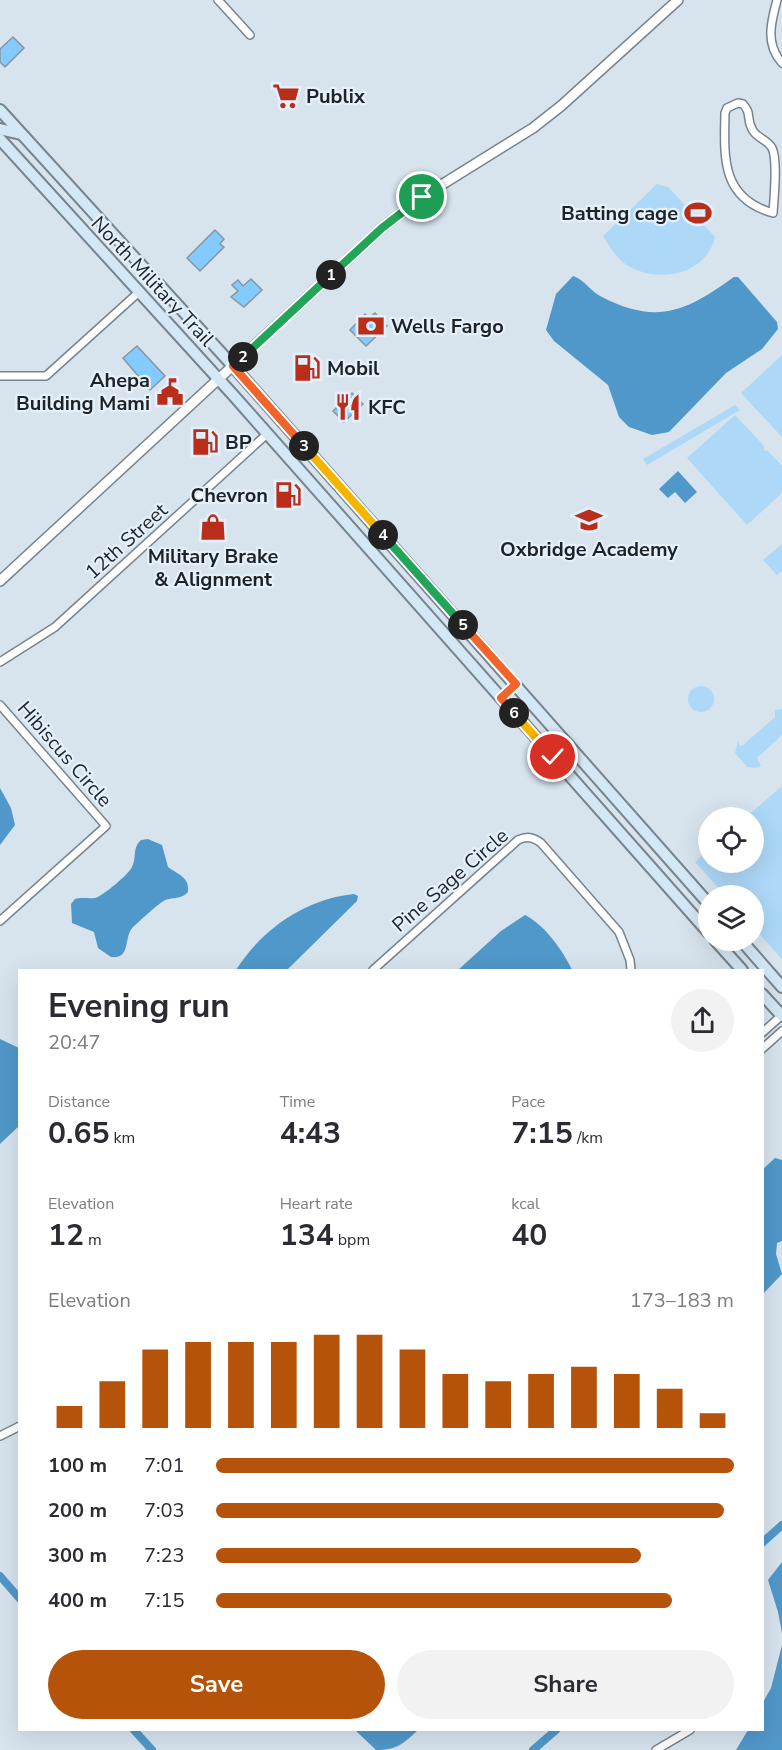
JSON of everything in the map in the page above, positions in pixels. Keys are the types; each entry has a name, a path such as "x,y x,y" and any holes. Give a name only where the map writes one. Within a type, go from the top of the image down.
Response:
{"main road":[{"name":"North Military Trail","path":"2,115 24,135 233,366 698,892"},
{"path":"0,129 24,135"},
{"name":"North Military Trail","path":"0,139 218,379 698,921"},
{"path":"501,698 516,684"},
{"path":"725,951 741,969"},
{"path":"751,951 782,987"},
{"path":"764,996 782,1016"}],"street":[{"path":"218,0 250,35"},
{"path":"0,581 382,228 422,197 533,128 561,106 678,0"},
{"path":"777,0 770,36 773,49 782,63"},
{"path":"773,213 774,153 772,148 754,133 749,122 750,111 743,104 732,104 725,113 724,156 728,175 738,192 748,201 773,213 782,213"},
{"path":"0,376 40,378 46,376 139,292"},
{"name":"12th Street","path":"0,662 55,627 267,434"},
{"name":"Hibiscus Circle","path":"0,705 105,826 0,921"},
{"name":"Pine Sage Circle","path":"374,969 518,840 525,837 541,843 619,932 630,960 631,969"},
{"path":"764,1031 782,1016"},
{"path":"764,1047 782,1031"},
{"path":"0,1436 18,1427"},
{"path":"656,1750 688,1731"}],"shaded area":[{"path":"657,184 668,187 715,237 710,250 702,260 678,273 665,275 639,271 620,259 603,236"},
{"path":"573,276 598,295 622,306 656,312 687,305 734,277 738,277 777,322 778,329 762,349 726,373 669,432 652,435 629,427 619,417 608,385 554,341 546,330 556,294"},
{"path":"782,355 782,437 741,393"},
{"path":"735,405 740,410 647,465 643,459"},
{"path":"735,415 764,446 764,450 768,451 782,466 782,493 747,525 687,458"},
{"path":"678,471 697,492 685,503 675,492 668,498 659,489"},
{"path":"782,544 782,571 777,575 763,560"},
{"path":"701,686 710,690 714,699 710,708 701,712 692,708 688,699 692,690"},
{"path":"782,709 782,735 757,758 761,766 747,767 735,753 738,741 740,746 743,745 775,717 775,710"},
{"path":"782,786 782,959 764,939 764,885 716,885 705,873 764,873 764,807 758,807"},
{"path":"0,788 11,808 15,825 0,845"},
{"path":"148,839 162,845 168,867 185,879 188,892 182,897 165,900 155,908 130,931 122,955 111,957 98,948 94,932 72,923 71,904 75,899 99,896 126,875 132,867 138,843"},
{"path":"354,894 358,896 357,901 288,969 237,969 259,942 286,918 302,909 336,897"},
{"path":"525,915 540,925 553,939 571,969 459,969 501,931"},
{"path":"0,1039 18,1048 18,1127 0,1144"},
{"path":"775,1158 782,1160 782,1241 777,1243 776,1254 782,1274 764,1293 764,1168"},
{"path":"782,1562 782,1633 768,1580"},
{"path":"782,1645 782,1750 736,1750 747,1731 764,1731 764,1700 771,1688"},
{"path":"356,1731 417,1731 399,1745 376,1750"}],"building":[{"path":"13,37 24,48 5,67 0,62 0,49"},
{"path":"215,230 224,239 220,244 224,247 200,271 187,258"},
{"path":"251,279 262,290 244,307 231,297 238,291 232,285 238,280 243,286"},
{"name":"Wells Fargo","path":"375,313 387,326 366,346 350,330 365,314 369,318"},
{"path":"137,346 165,376 150,390 123,358"},
{"name":"KFC","path":"352,393 363,404 344,422 333,411"}],"waterway":[{"path":"764,1541 782,1525"},
{"path":"0,1576 18,1597"},
{"path":"135,1731 152,1750"},
{"path":"533,1750 555,1731"}],"place":[{"name":"Publix","path":"286,96"},
{"name":"Batting cage","path":"698,213"},
{"name":"Wells Fargo","path":"371,326"},
{"name":"Mobil","path":"307,368"},
{"name":"Ahepa Building Mami","path":"170,392"},
{"name":"KFC","path":"348,407"},
{"name":"BP","path":"205,442"},
{"name":"Chevron","path":"288,495"},
{"name":"Oxbridge Academy","path":"589,520"},
{"name":"Military Brake & Alignment","path":"213,527"}],"route":[{"path":"422,197 382,228 233,366 516,684 501,698 553,757"}]}
